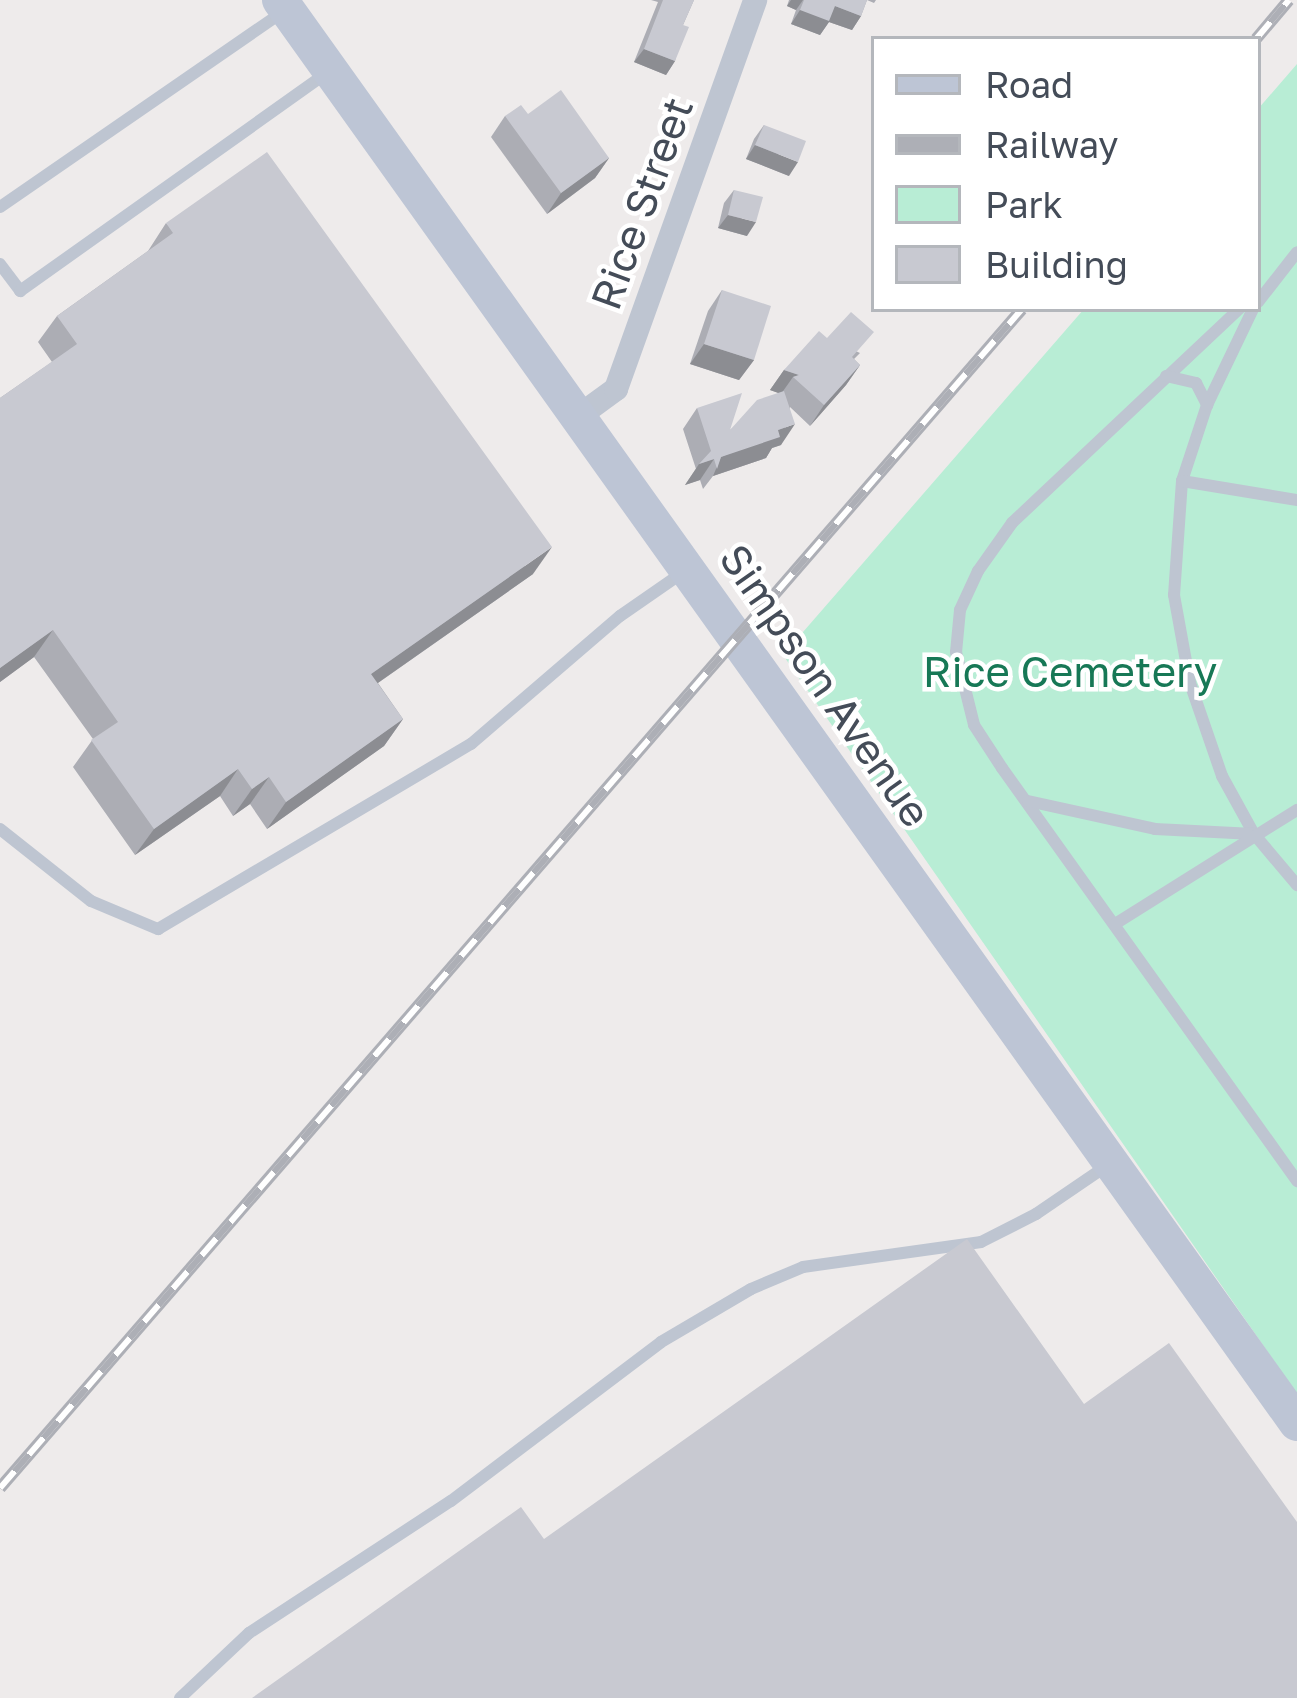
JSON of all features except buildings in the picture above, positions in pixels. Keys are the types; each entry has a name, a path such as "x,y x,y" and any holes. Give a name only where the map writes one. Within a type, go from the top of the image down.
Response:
{"street":[{"name":"Rice Street","path":"579,416 616,388 755,0"},
{"name":"Simpson Avenue","path":"289,3 330,70 1297,1424"}],"lane":[{"path":"0,207 289,3"},
{"path":"0,264 20,291 330,70"},
{"path":"1261,288 1297,252"},
{"path":"1261,298 1279,272"},
{"path":"1236,312 1012,523 978,571 961,610 956,652 974,725 1297,1181"},
{"path":"1253,312 1207,405 1181,481 1174,595 1190,683 1222,776 1255,834 1297,885"},
{"path":"1166,376 1196,383 1207,405"},
{"path":"1181,481 1297,500"},
{"path":"0,829 92,901 158,928 471,744 620,616 688,568"},
{"path":"1027,801 1155,829 1255,834"},
{"path":"1114,924 1297,810"},
{"path":"180,1698 249,1633 451,1501 661,1342 751,1289 803,1267 945,1243 981,1242 1036,1214 1112,1163"}],"green space":[{"name":"Rice Cemetery","path":"1297,64 1297,1394 783,655 1081,312 1261,312 1261,106"}],"railway":[{"path":"1259,36 1289,0"},
{"path":"0,1488 1019,312"}]}
